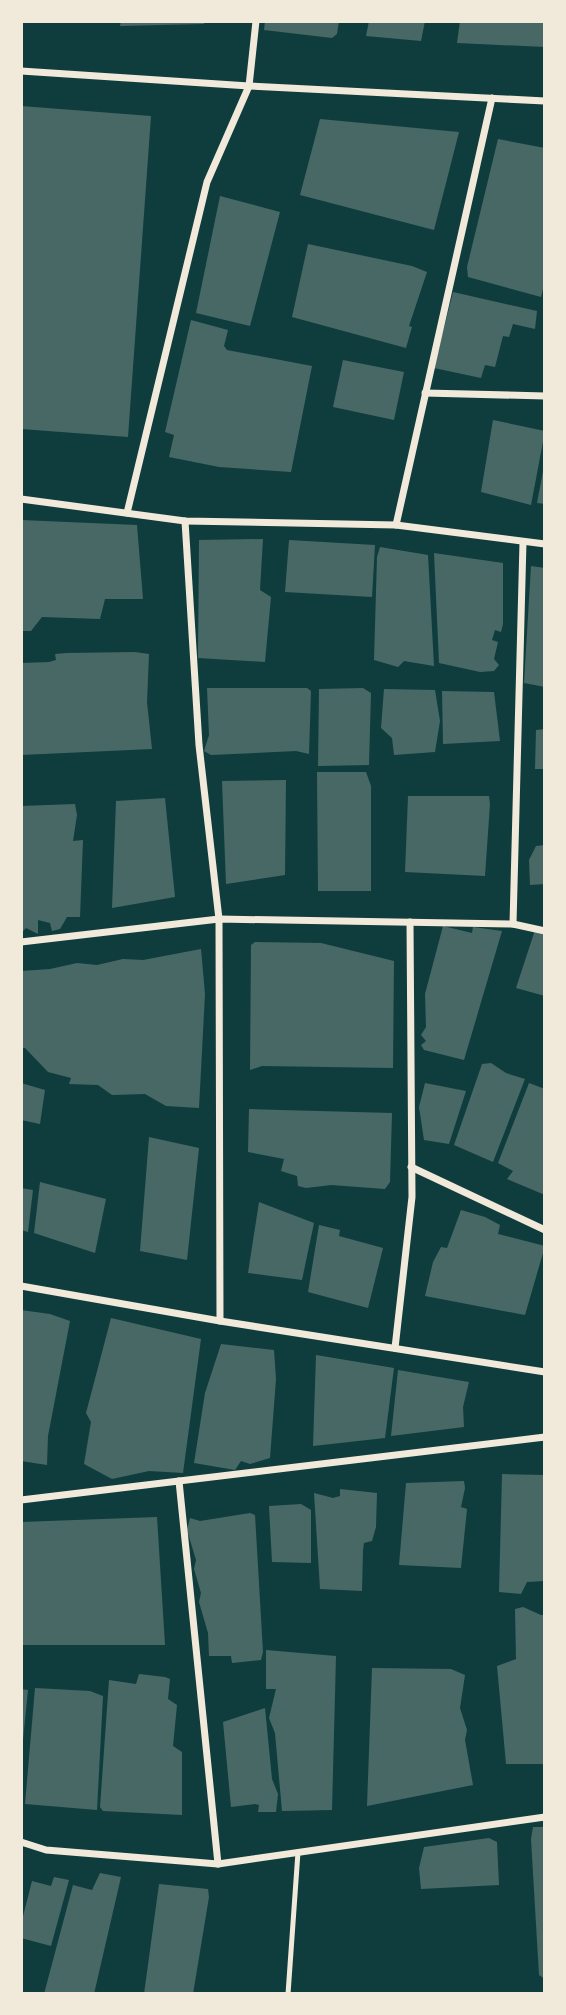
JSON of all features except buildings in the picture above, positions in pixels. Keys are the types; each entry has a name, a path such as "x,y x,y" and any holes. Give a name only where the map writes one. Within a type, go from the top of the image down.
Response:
{"street":[{"path":"127,513 207,183 249,86 256,21"},
{"path":"21,72 545,101"},
{"path":"396,526 492,98"},
{"path":"425,393 545,396"},
{"path":"21,499 185,521 396,526 545,544"},
{"path":"185,521 199,745 219,919 220,1321"},
{"path":"513,924 523,542"},
{"path":"21,942 219,919 513,924 545,931"},
{"path":"395,1348 411,1197 410,922"},
{"path":"411,1167 545,1230"},
{"path":"21,1286 220,1321 545,1371"},
{"path":"21,1500 545,1437"},
{"path":"179,1481 218,1864"},
{"path":"21,1842 46,1850 218,1864 545,1817"}],"lane":[{"path":"288,1994 298,1852"}]}
